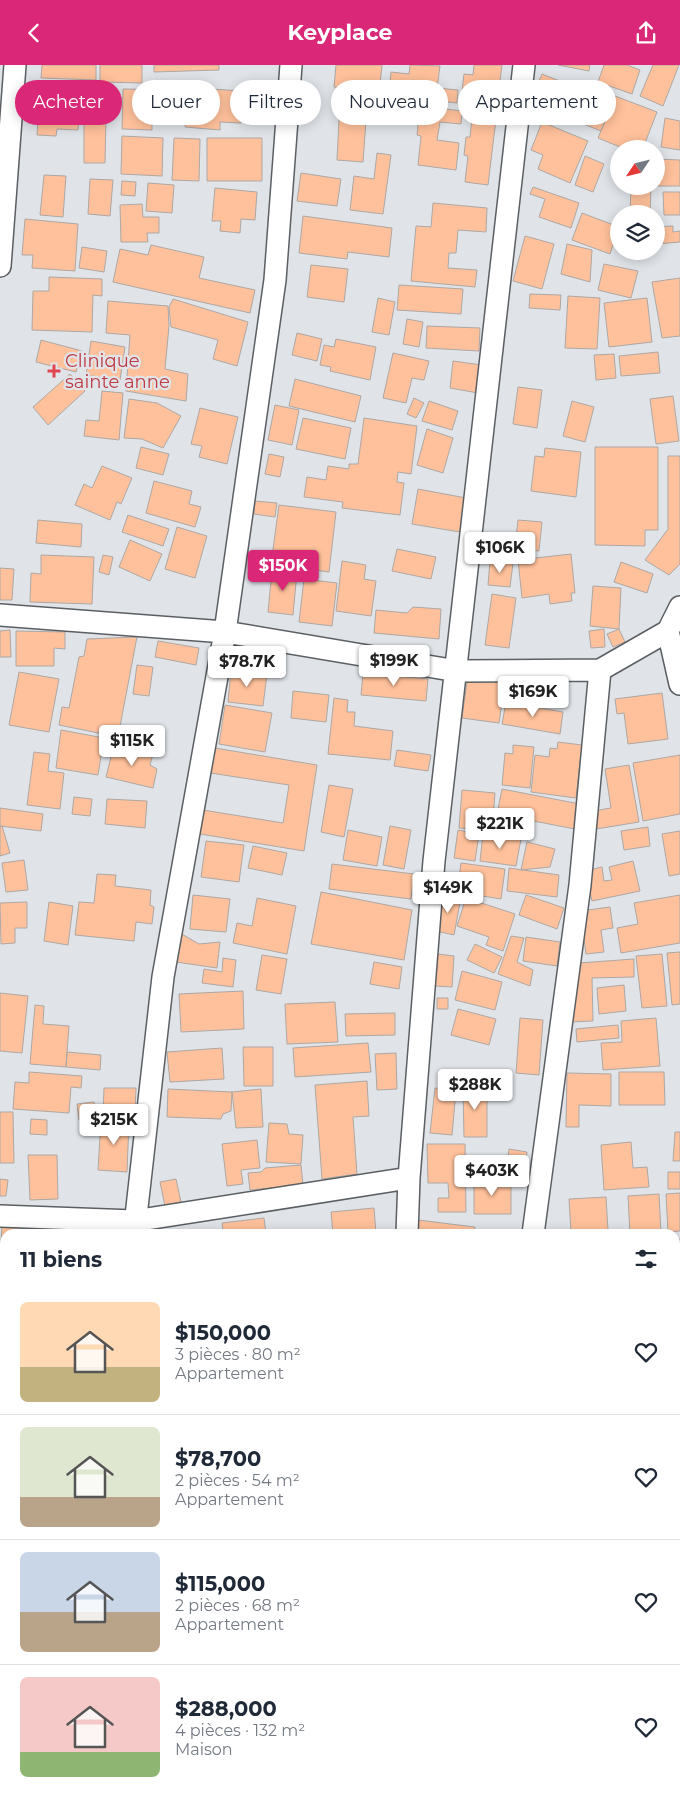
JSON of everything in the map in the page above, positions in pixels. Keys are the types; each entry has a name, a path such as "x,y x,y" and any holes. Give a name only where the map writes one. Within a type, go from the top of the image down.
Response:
{"street":[{"path":"0,266 15,65"},
{"path":"134,1227 163,977 225,633 275,280 291,65"},
{"path":"407,1229 409,1178 434,861 457,671 524,65"},
{"path":"0,615 225,633 457,671 600,670 668,631 680,607"},
{"path":"668,631 680,684"},
{"path":"534,1229 580,885 600,670"},
{"path":"0,1216 134,1227 409,1178"}],"building":[{"path":"42,65 96,65 96,80 41,78"},
{"path":"100,65 142,65 142,80 132,80 132,83 122,83 122,80 100,80"},
{"path":"154,65 219,65 219,70 154,72"},
{"path":"336,65 382,65 380,80 335,80"},
{"path":"410,65 440,66 438,80 390,80 391,72 409,74"},
{"path":"474,65 502,65 500,80 463,80 464,74 473,75"},
{"path":"558,65 590,65 589,71"},
{"path":"604,65 627,65 640,70 632,94 616,88 616,80 599,80"},
{"path":"653,65 679,65 663,106 640,96"},
{"path":"542,74 557,80 540,80"},
{"path":"123,89 132,89 132,125 152,125 152,130 122,129"},
{"path":"448,89 458,90 457,103 448,102"},
{"path":"220,90 230,90 230,122 220,122"},
{"path":"616,96 657,112 646,140 610,140 610,143 598,138 603,125 616,125"},
{"path":"448,109 458,111 458,124 448,123"},
{"path":"665,118 680,121 680,150 665,148 665,140 662,140"},
{"path":"38,125 78,125 78,130 57,129 56,136 37,135"},
{"path":"84,125 106,125 105,163 84,163"},
{"path":"185,125 220,125 220,130 185,127"},
{"path":"339,125 366,125 363,162 337,160"},
{"path":"418,125 440,125 437,140 459,143 456,170 418,165 421,136 417,135"},
{"path":"471,125 495,125 488,185 465,182 468,156 464,155 466,137 470,137"},
{"path":"541,125 549,125 588,141 570,183 538,169 543,155 531,150"},
{"path":"586,125 603,125 601,131"},
{"path":"122,136 163,138 162,176 121,174"},
{"path":"174,138 200,139 199,181 172,180"},
{"path":"207,138 262,138 262,181 207,181"},
{"path":"377,153 391,155 383,214 350,210 354,176 374,179"},
{"path":"585,156 604,164 593,192 575,185"},
{"path":"665,159 680,160 680,186 665,186"},
{"path":"301,173 341,179 337,206 297,201"},
{"path":"44,175 66,176 63,217 40,215"},
{"path":"90,179 113,180 110,216 88,214"},
{"path":"122,181 136,182 135,196 121,195"},
{"path":"148,183 174,185 172,213 146,211"},
{"path":"533,187 579,203 571,228 539,217 545,199 530,194"},
{"path":"215,188 257,192 255,220 241,219 240,233 220,231 221,221 212,221"},
{"path":"665,192 680,192 680,215 665,215 663,195 665,195"},
{"path":"631,195 651,195 650,205 630,205"},
{"path":"433,203 487,208 486,232 458,230 456,253 449,253 448,268 477,270 475,287 411,281 416,226 431,227"},
{"path":"142,204 143,217 159,217 159,233 147,233 148,242 121,242 120,205"},
{"path":"582,213 610,224 610,254 572,240"},
{"path":"303,216 392,228 389,257 348,252 347,259 299,253"},
{"path":"25,219 78,224 75,271 32,268 33,255 22,255"},
{"path":"665,226 673,226 673,232 680,231 680,242 665,243"},
{"path":"525,236 554,244 542,289 513,281"},
{"path":"567,244 592,250 590,282 561,274"},
{"path":"151,245 204,257 199,278 255,290 250,313 113,282 120,249 148,255"},
{"path":"82,247 107,251 104,272 79,268"},
{"path":"604,264 638,271 631,298 598,290"},
{"path":"311,265 348,269 344,302 307,297"},
{"path":"49,277 102,279 102,296 93,295 92,332 32,330 33,291 49,291"},
{"path":"680,278 680,336 662,338 652,282"},
{"path":"399,285 463,289 461,314 397,310"},
{"path":"530,294 561,295 560,310 529,308"},
{"path":"568,296 600,298 597,349 565,348"},
{"path":"378,298 395,302 389,335 372,332"},
{"path":"647,298 652,342 609,347 604,303"},
{"path":"173,299 248,322 237,366 213,359 218,340 171,327 169,307"},
{"path":"108,301 168,306 169,326 165,369 188,374 186,401 126,391 130,335 106,333"},
{"path":"407,319 423,322 419,347 403,344"},
{"path":"427,326 480,328 479,351 426,348"},
{"path":"297,333 322,339 317,361 292,355"},
{"path":"336,339 376,347 370,380 330,371 331,367 320,365 324,345 334,347"},
{"path":"41,340 82,351 76,372 36,362"},
{"path":"91,341 125,347 120,380 86,375"},
{"path":"658,352 660,373 621,376 619,356"},
{"path":"393,353 429,361 424,380 412,378 406,403 383,398"},
{"path":"614,354 616,378 596,380 594,355"},
{"path":"453,361 482,365 478,393 450,388"},
{"path":"70,374 85,391 48,425 33,407"},
{"path":"295,379 361,396 355,422 289,406"},
{"path":"518,387 542,390 537,428 513,424"},
{"path":"102,391 123,393 119,440 84,436 86,420 99,421"},
{"path":"673,396 679,441 656,444 650,399"},
{"path":"414,398 424,403 416,418 407,414"},
{"path":"129,399 157,403 181,416 163,448 142,439 124,438"},
{"path":"429,401 458,411 452,430 422,421"},
{"path":"572,401 594,407 585,442 563,436"},
{"path":"275,405 299,410 292,445 268,440"},
{"path":"200,408 238,417 227,464 199,457 202,446 191,444"},
{"path":"303,418 351,428 345,459 296,449"},
{"path":"364,418 417,426 411,474 398,472 397,482 404,483 400,515 342,508 343,502 304,497 307,477 326,480 328,466 349,469 349,464 358,464"},
{"path":"427,429 453,438 443,473 417,465"},
{"path":"141,447 169,454 163,475 136,468"},
{"path":"595,447 658,447 658,530 645,530 645,546 595,545"},
{"path":"545,448 581,452 576,497 531,491 535,456 544,457"},
{"path":"269,454 284,457 280,477 265,474"},
{"path":"668,456 680,456 680,564 669,575 645,560 668,529"},
{"path":"102,466 132,478 121,504 117,502 110,520 75,505 84,484 92,488"},
{"path":"154,481 192,491 189,504 201,507 195,527 146,513"},
{"path":"418,489 466,498 460,532 412,524"},
{"path":"255,501 277,503 275,517 254,514"},
{"path":"279,505 336,512 329,572 271,564"},
{"path":"128,515 169,529 163,546 122,532"},
{"path":"38,520 82,524 81,547 36,543"},
{"path":"518,520 542,522 539,551 515,548"},
{"path":"177,527 207,536 195,578 165,569"},
{"path":"130,540 162,554 150,581 119,567"},
{"path":"397,549 436,557 431,579 392,571"},
{"path":"571,554 575,593 571,593 572,601 550,604 549,594 522,598 518,560"},
{"path":"41,555 94,557 92,604 30,602 31,573 41,574"},
{"path":"103,555 113,557 109,575 99,572"},
{"path":"342,561 366,565 364,579 376,581 371,616 336,611"},
{"path":"490,561 513,563 510,587 488,585"},
{"path":"621,562 653,574 647,593 614,582"},
{"path":"0,568 14,569 12,600 0,600"},
{"path":"272,570 297,572 293,615 268,612"},
{"path":"304,579 337,583 332,626 299,622"},
{"path":"593,586 621,588 619,629 590,626"},
{"path":"492,594 516,598 509,648 485,645"},
{"path":"413,607 441,609 439,639 374,633 376,610 407,613"},
{"path":"604,629 605,647 591,648 589,631"},
{"path":"619,629 625,642 613,647 607,634"},
{"path":"10,630 11,657 0,657 0,631"},
{"path":"16,631 65,632 65,649 54,648 54,666 16,666"},
{"path":"137,637 118,737 59,725 62,707 69,708 79,657 84,656 87,639"},
{"path":"158,641 199,648 196,665 155,657"},
{"path":"232,652 261,655 260,669 232,668"},
{"path":"137,665 153,667 149,696 133,694"},
{"path":"231,670 267,674 263,706 228,702"},
{"path":"19,672 59,679 49,732 9,725"},
{"path":"363,673 428,679 426,701 361,695"},
{"path":"468,675 505,681 499,723 462,718"},
{"path":"293,691 329,695 326,722 291,718"},
{"path":"662,693 668,739 628,744 624,713 617,714 615,699"},
{"path":"334,698 348,700 347,712 355,712 354,726 393,731 390,760 328,754"},
{"path":"506,702 563,712 560,734 502,724"},
{"path":"225,705 272,713 265,752 219,744"},
{"path":"61,730 104,738 98,775 56,768"},
{"path":"558,742 582,745 576,798 531,792 535,755 549,757 550,748 557,749"},
{"path":"114,745 153,754 150,765 157,769 153,788 106,777"},
{"path":"513,745 534,747 530,788 502,785 505,753 513,754"},
{"path":"215,748 317,765 304,851 200,834 203,810 283,823 289,785 210,773"},
{"path":"397,750 431,755 428,771 394,766"},
{"path":"34,752 50,754 48,771 64,773 60,809 27,805"},
{"path":"680,755 680,814 643,821 633,763"},
{"path":"629,765 639,822 596,829 593,811 611,808 605,769"},
{"path":"329,785 353,789 344,837 321,832"},
{"path":"502,789 580,804 575,829 497,814"},
{"path":"462,790 495,793 492,830 459,828"},
{"path":"74,797 92,799 90,816 72,814"},
{"path":"107,799 147,801 145,828 105,824"},
{"path":"0,808 43,814 41,831 0,826"},
{"path":"2,826 10,853 0,856 0,827"},
{"path":"390,826 411,830 404,869 383,865"},
{"path":"648,827 650,846 624,850 621,831"},
{"path":"348,830 382,837 377,866 343,860"},
{"path":"458,830 479,834 475,861 454,858"},
{"path":"680,831 680,874 669,876 662,834"},
{"path":"483,834 521,839 516,866 480,861"},
{"path":"206,841 244,845 239,882 201,877"},
{"path":"527,842 555,849 550,867 521,870"},
{"path":"253,846 287,853 282,875 248,868"},
{"path":"24,860 28,890 6,892 2,863"},
{"path":"633,861 640,891 592,901 585,871 602,867 604,881 612,880 609,867"},
{"path":"461,863 505,869 501,899 457,892"},
{"path":"332,864 414,874 411,899 329,889"},
{"path":"509,868 559,875 557,897 507,891"},
{"path":"97,874 116,875 115,886 151,890 150,905 154,907 152,924 136,922 134,941 75,935 79,902 94,903"},
{"path":"321,892 412,910 404,960 311,944"},
{"path":"443,893 461,897 454,935 436,931"},
{"path":"193,895 230,899 226,932 190,929"},
{"path":"526,895 564,908 557,929 519,915"},
{"path":"680,895 680,943 621,953 617,928 638,924 634,903"},
{"path":"257,898 296,906 287,954 233,943 237,923 252,926"},
{"path":"466,898 515,914 503,951 486,945 489,937 457,926"},
{"path":"27,902 27,928 15,928 15,943 1,944 0,903"},
{"path":"49,902 73,906 68,945 44,941"},
{"path":"610,907 613,928 601,930 604,952 586,954 580,911"},
{"path":"180,933 199,944 220,942 217,968 176,962"},
{"path":"511,936 524,938 517,962 533,970 530,986 498,974"},
{"path":"526,937 560,942 557,966 523,961"},
{"path":"475,944 502,957 494,973 467,960"},
{"path":"680,952 680,1004 672,1005 667,953"},
{"path":"438,954 454,956 452,987 435,986"},
{"path":"662,954 667,1006 642,1008 636,956"},
{"path":"262,955 287,959 281,994 256,990"},
{"path":"223,958 236,960 233,987 202,983 204,969 222,972"},
{"path":"634,959 634,977 592,978 593,1021 570,1022 579,963"},
{"path":"374,962 402,967 399,989 370,984"},
{"path":"462,971 502,982 495,1010 455,1000"},
{"path":"624,985 626,1011 599,1014 597,988"},
{"path":"243,991 244,1029 181,1032 179,994"},
{"path":"0,993 28,996 22,1053 0,1051"},
{"path":"437,998 448,998 448,1009 437,1009"},
{"path":"335,1002 338,1042 287,1044 285,1004"},
{"path":"35,1005 44,1006 43,1024 69,1026 66,1067 30,1064"},
{"path":"458,1009 496,1019 489,1045 451,1035"},
{"path":"395,1013 395,1035 346,1036 345,1014"},
{"path":"520,1018 543,1020 539,1075 516,1073"},
{"path":"656,1018 660,1066 603,1070 601,1043 622,1042 621,1021"},
{"path":"618,1025 619,1038 577,1042 576,1029"},
{"path":"368,1043 371,1072 295,1077 293,1048"},
{"path":"243,1047 273,1047 273,1086 244,1086"},
{"path":"222,1048 224,1079 170,1082 167,1052"},
{"path":"67,1052 101,1055 100,1070 66,1067"},
{"path":"396,1053 397,1089 377,1090 375,1054"},
{"path":"29,1072 82,1076 81,1088 71,1087 69,1113 13,1109 15,1082 29,1083"},
{"path":"619,1072 664,1072 665,1105 619,1105"},
{"path":"567,1073 611,1074 611,1106 579,1105 579,1127 566,1127"},
{"path":"367,1081 369,1116 353,1117 357,1174 322,1179 315,1085"},
{"path":"463,1086 487,1086 487,1137 464,1137"},
{"path":"104,1088 136,1088 135,1115 103,1114"},
{"path":"435,1088 456,1090 452,1135 430,1133"},
{"path":"168,1089 232,1092 231,1111 223,1114 221,1119 167,1117"},
{"path":"261,1089 263,1127 236,1128 232,1092"},
{"path":"94,1102 96,1118 79,1120 77,1104"},
{"path":"0,1112 13,1112 14,1163 0,1163"},
{"path":"31,1119 47,1120 47,1135 30,1134"},
{"path":"101,1120 129,1121 127,1172 98,1170"},
{"path":"269,1123 287,1124 289,1134 303,1135 301,1164 266,1162"},
{"path":"675,1132 680,1132 680,1161 673,1161"},
{"path":"257,1140 260,1168 241,1170 243,1184 227,1186 222,1144"},
{"path":"631,1142 633,1168 647,1167 649,1187 604,1190 601,1145"},
{"path":"427,1144 465,1144 466,1212 438,1212 438,1198 449,1198 448,1183 428,1183"},
{"path":"509,1149 527,1152 524,1175 506,1173"},
{"path":"28,1155 57,1155 58,1199 30,1200"},
{"path":"301,1165 303,1185 250,1190 248,1173 261,1172 265,1168"},
{"path":"668,1172 680,1172 680,1189 668,1189"},
{"path":"0,1179 8,1180 6,1196 0,1196"},
{"path":"176,1179 181,1202 165,1206 160,1182"},
{"path":"474,1181 511,1181 511,1214 474,1214"},
{"path":"680,1193 680,1229 668,1229 666,1194"},
{"path":"659,1194 661,1229 630,1229 628,1196"},
{"path":"606,1197 608,1229 571,1229 569,1199"},
{"path":"374,1208 376,1229 333,1229 331,1212"},
{"path":"264,1218 265,1229 223,1229 222,1223"},
{"path":"418,1220 475,1227 475,1229 417,1229"},
{"path":"2,1226 22,1228 22,1229 2,1229"}],"place":[{"name":"Clinique sainte anne","path":"54,371"}]}
